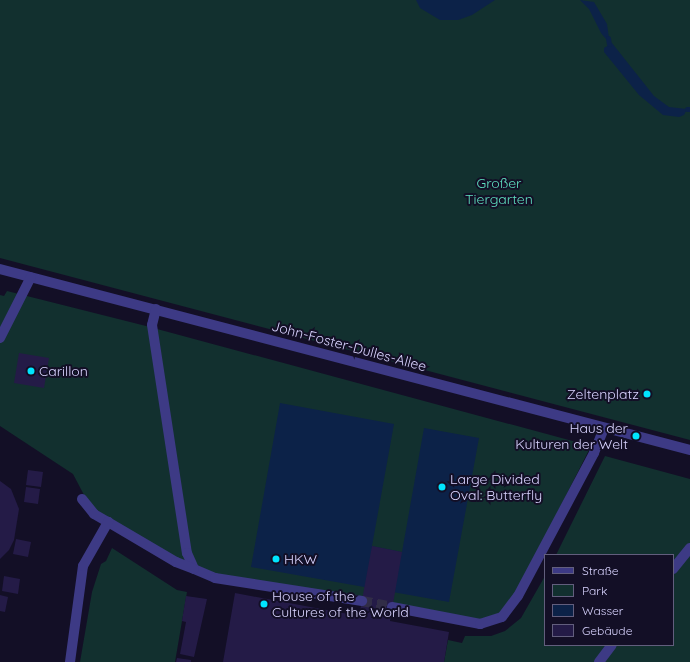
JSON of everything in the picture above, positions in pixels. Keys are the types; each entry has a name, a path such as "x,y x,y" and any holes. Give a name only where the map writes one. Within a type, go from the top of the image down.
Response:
{"street":[{"name":"John-Foster-Dulles-Allee","path":"0,269 690,450"},
{"path":"0,338 30,277"},
{"path":"156,309 152,325 187,553 194,569"},
{"path":"392,607 480,624 502,617 518,596 594,453 604,428"},
{"path":"82,499 94,514 176,562 215,578 362,601"},
{"path":"70,662 83,566 108,522"},
{"path":"674,568 690,548"},
{"path":"599,662 611,646"}],"green space":[{"name":"Großer Tiergarten","path":"0,0 690,0 690,440 0,258"},
{"path":"7,291 146,326 591,446 513,600 501,613 480,624 215,578 94,514 73,474 0,426 0,295 4,296"},
{"path":"605,456 690,479 690,662 444,662 448,640 462,643 465,636 491,636 505,631 521,618 544,578 544,646 674,646 674,554 556,554"},
{"path":"112,548 177,590 187,592 175,662 80,662 92,592 101,564 106,561"}],"water":[{"path":"416,0 495,0 472,15 458,20 440,20 420,8"},
{"path":"580,0 594,2 607,24 609,38 606,39 601,33 589,9"},
{"path":"612,43 654,96 669,107 687,109 684,115 679,117 663,115 639,95 604,52 604,48"},
{"path":"280,403 394,424 372,546 402,552 424,428 479,438 449,602 251,567"}],"building":[{"name":"Carillon","path":"19,353 49,358 44,388 14,383"},
{"path":"28,470 43,472 41,487 26,485"},
{"path":"0,481 11,489 19,509 14,540 9,550 0,559"},
{"path":"26,487 40,489 38,504 24,502"},
{"path":"16,539 31,542 28,557 13,554"},
{"name":"House of the Cultures of the World","path":"372,546 402,552 390,621 449,632 444,662 223,662 235,593 359,616"},
{"path":"4,576 20,579 18,594 2,591"},
{"path":"0,595 8,597 5,612 0,611"},
{"path":"186,596 207,599 194,657 180,654 186,622 182,621"},
{"path":"177,658 191,660 191,662 176,662"}],"waterway":[{"path":"608,38 609,44"}],"tunnel":[{"path":"362,601 392,607"}],"place":[{"name":"Carillon","path":"31,371"},
{"name":"Zeltenplatz","path":"647,394"},
{"name":"Haus der Kulturen der Welt","path":"636,436"},
{"name":"Large Divided Oval: Butterfly","path":"442,487"},
{"name":"HKW","path":"276,559"},
{"name":"House of the Cultures of the World","path":"264,604"}]}
